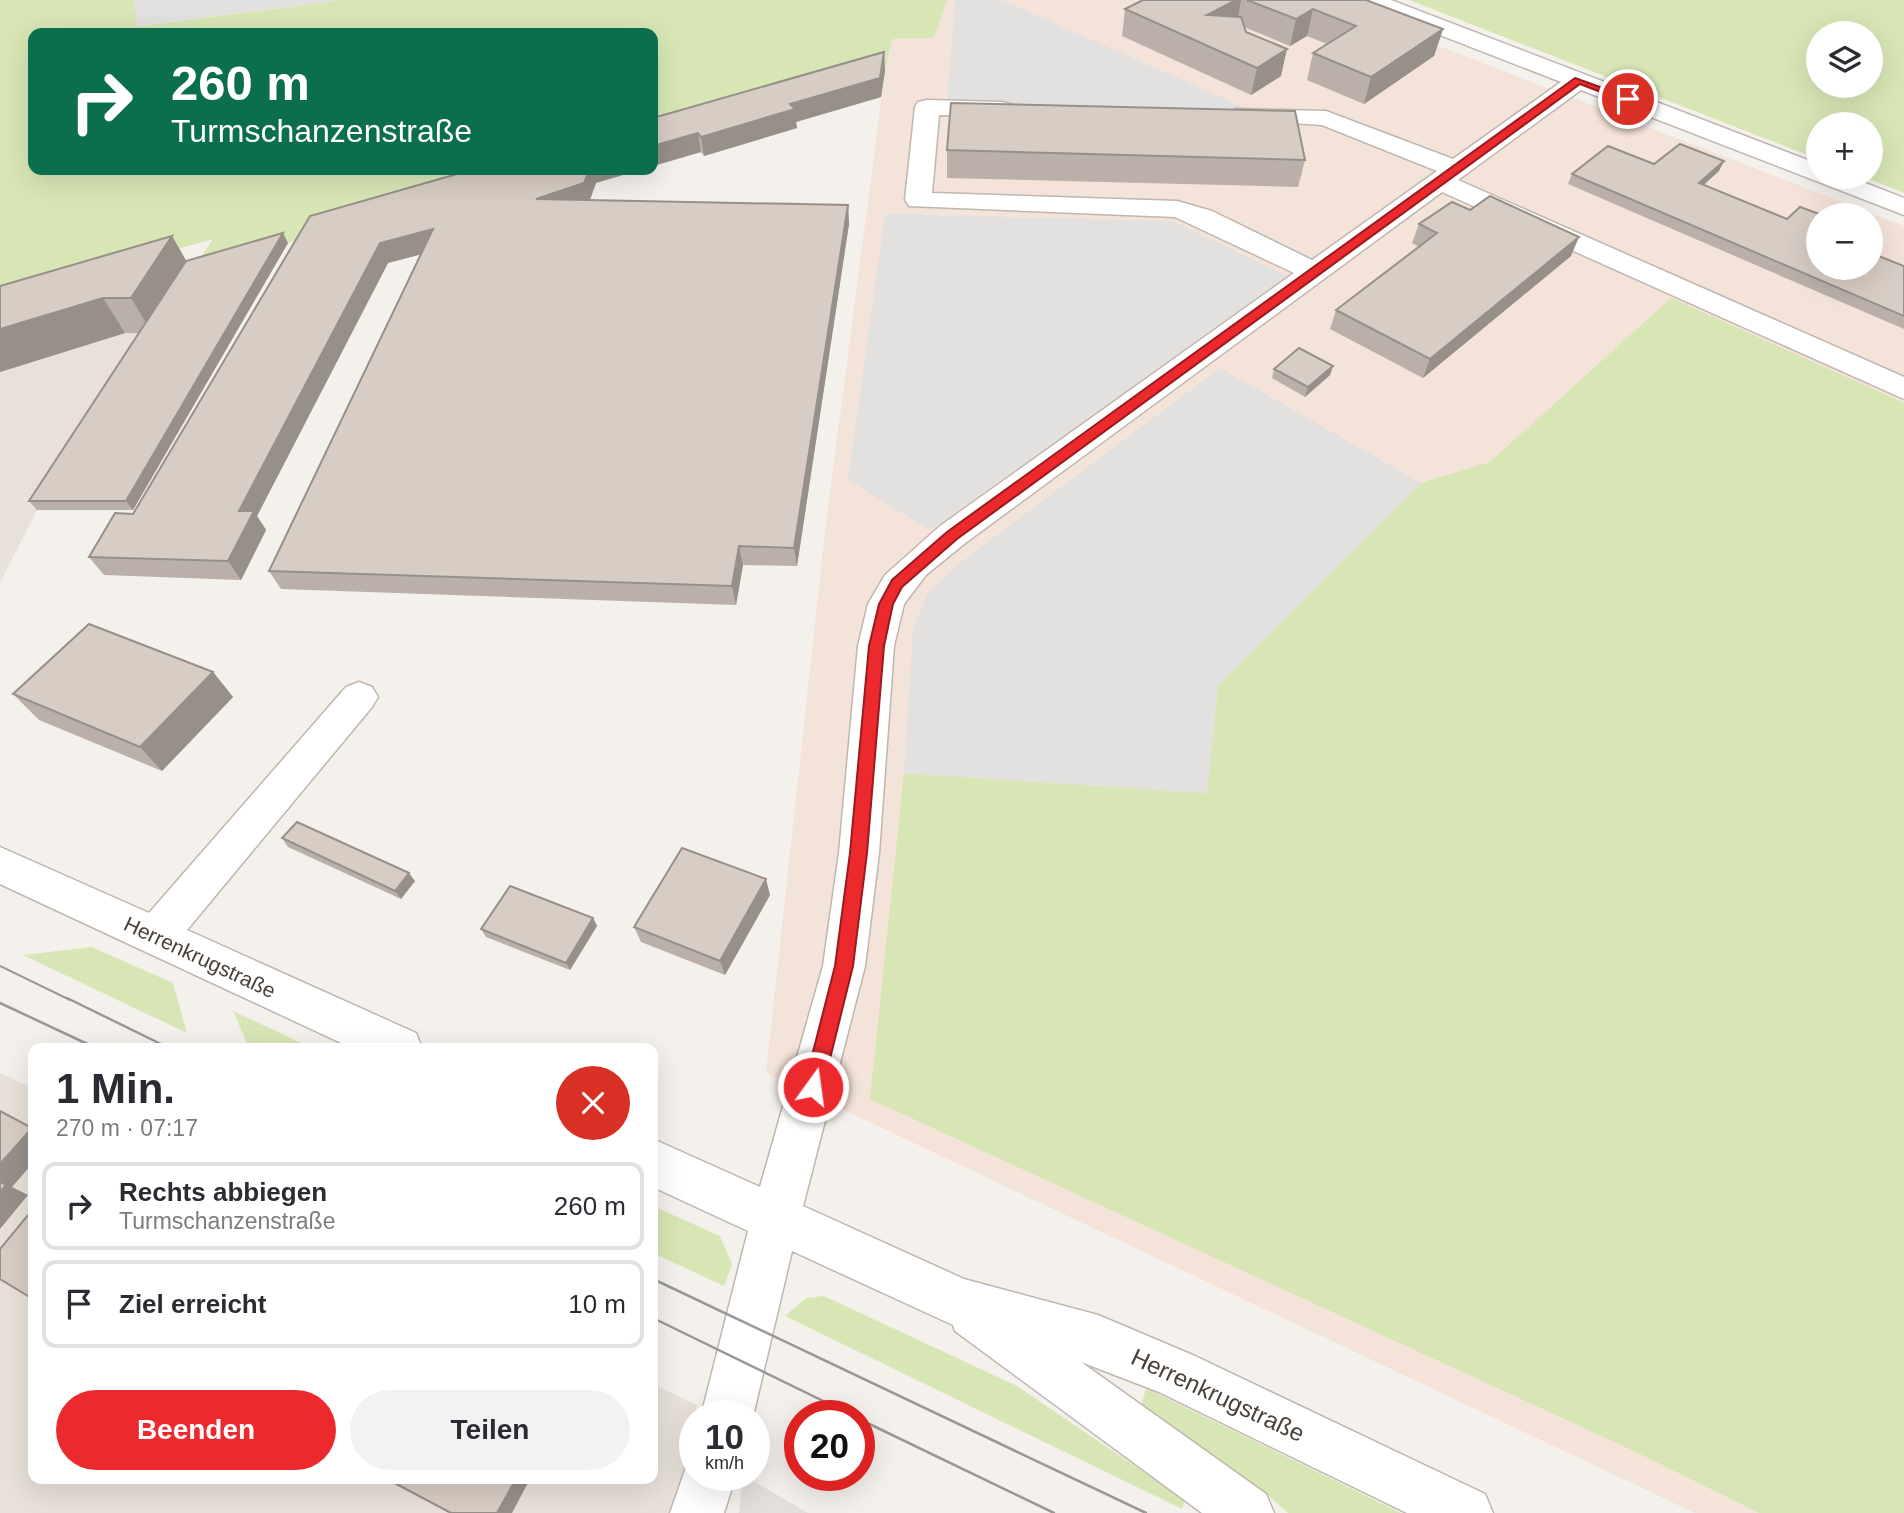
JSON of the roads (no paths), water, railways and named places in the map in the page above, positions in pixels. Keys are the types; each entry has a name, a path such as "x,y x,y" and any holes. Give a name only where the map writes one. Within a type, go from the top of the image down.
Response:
{"street":[{"path":"1371,0 1806,168"},
{"path":"731,1400 775,1219 844,966 859,853 876,646 886,604 897,583 952,535 1579,80"},
{"path":"1027,109 927,107 918,200 1177,209 1202,217 1315,272"},
{"path":"1226,114 1326,118 1904,389"},
{"path":"1859,189 1904,206"},
{"path":"156,936 359,697"},
{"name":"Herrenkrugstraße","path":"0,865 389,1043"},
{"name":"Herrenkrugstraße","path":"658,1165 960,1303 1098,1340 1177,1374 1466,1513"},
{"name":"Herrenkrugstraße","path":"960,1303 1053,1375 1161,1448 1247,1513"},
{"path":"697,1513 704,1491"}],"tram line":[{"path":"0,966 70,1000"},
{"path":"67,998 159,1043"},
{"path":"0,1003 85,1043"},
{"path":"658,1281 1146,1513"},
{"path":"658,1320 821,1400"},
{"path":"875,1427 1054,1513"}]}
